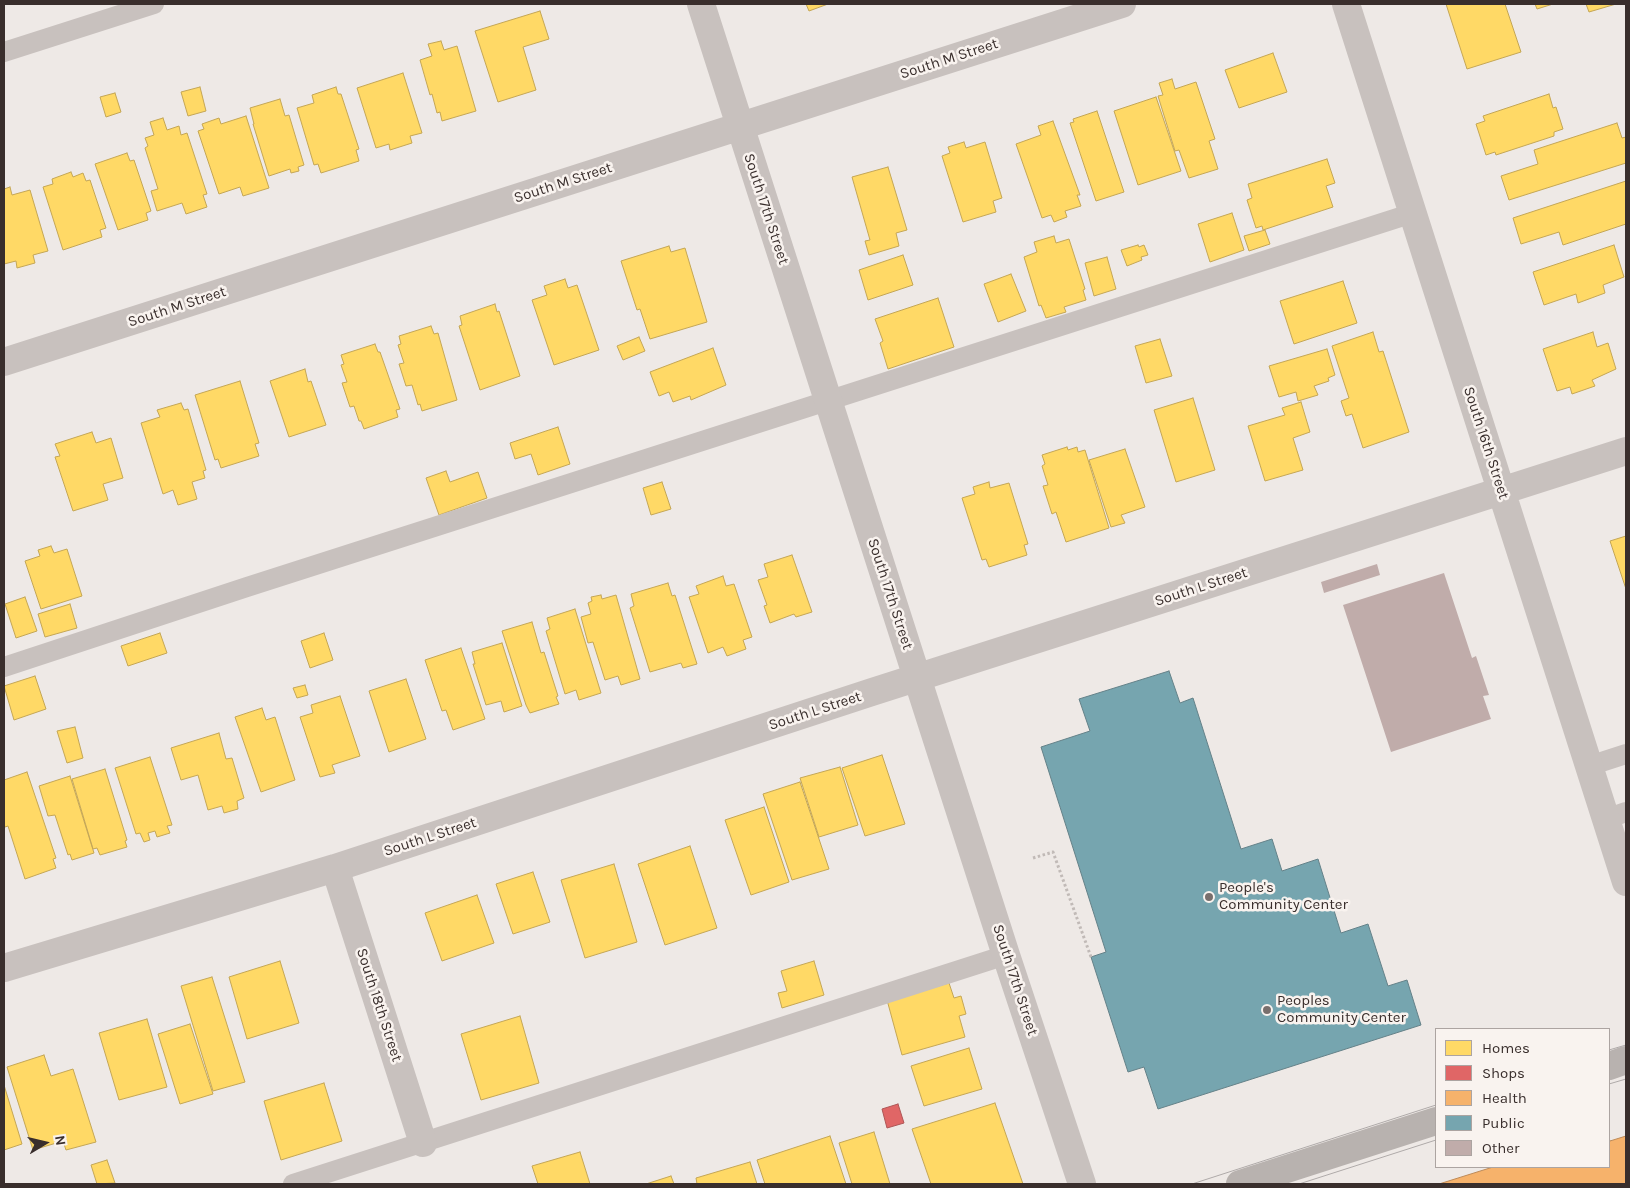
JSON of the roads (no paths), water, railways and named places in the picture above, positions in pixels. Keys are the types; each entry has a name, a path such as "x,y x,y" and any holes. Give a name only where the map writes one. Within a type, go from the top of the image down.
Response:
{"main road":[{"path":"1610,1066 1626,1060"},
{"path":"1240,1184 1435,1121"}],"street":[{"name":"South 17th Street","path":"701,4 1006,955 1082,1184"},
{"name":"South M Street","path":"4,362 1122,4"},
{"name":"South 16th Street","path":"1346,4 1589,766 1616,815 1626,882"},
{"name":"South L Street","path":"4,968 335,868 917,678 1626,451"},
{"name":"South 18th Street","path":"335,868 423,1143"}],"lane":[{"path":"4,52 154,4"},
{"path":"4,667 247,587 1413,213"},
{"path":"1589,766 1626,754"},
{"path":"293,1184 1006,955"}],"tram line":[{"path":"1610,1050 1626,1045"},
{"path":"1610,1084 1626,1079"},
{"path":"1192,1184 1435,1105"},
{"path":"1299,1184 1435,1140"}],"place":[{"name":"People's Community Center","path":"1209,897"},
{"name":"Peoples Community Center","path":"1267,1010"}]}
